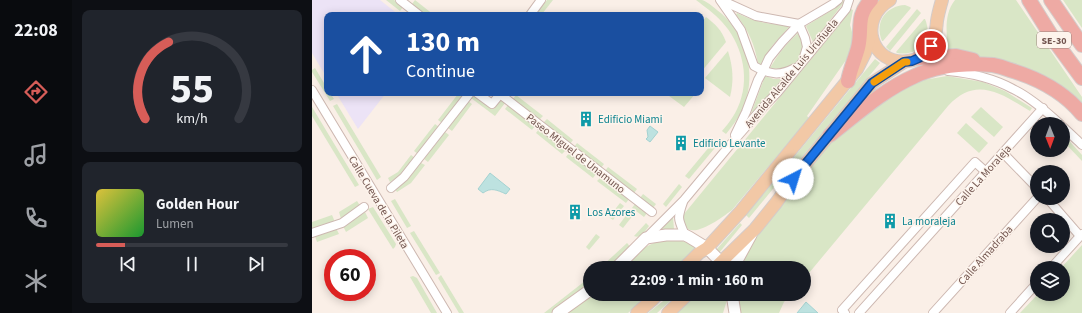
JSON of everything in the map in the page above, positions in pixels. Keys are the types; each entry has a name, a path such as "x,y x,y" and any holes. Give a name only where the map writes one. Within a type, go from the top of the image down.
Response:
{"highway":[{"path":"848,81 851,66 858,48 861,18 865,8 871,0"},
{"name":"SE-30","path":"1029,0 1054,40 1082,78"},
{"name":"SE-30","path":"1051,0 1082,45"},
{"path":"919,58 956,56 994,65 1032,78 1046,84 1065,97 1082,114"},
{"path":"830,135 876,99 895,86 916,76 933,70 963,65 994,65"}],"main road":[{"path":"890,0 878,9 871,24 871,32 874,44 883,55 893,60 904,62 919,58 926,53 931,46 936,31 938,13 942,0"},
{"path":"691,261 707,248 741,211 848,81 857,69 865,53 871,32"},
{"path":"726,261 755,229 793,179 872,83 904,62"},
{"path":"637,313 651,301"},
{"path":"668,313 681,301"}],"street":[{"path":"400,0 415,12"},
{"path":"532,12 541,0"},
{"path":"720,0 756,16 799,24 807,47 801,64 787,72 774,74 763,71 754,66 741,30 720,0"},
{"name":"Avenida Alcalde Luis Uruñuela","path":"730,145 769,58 799,24 838,0"},
{"name":"Avenida Alcalde Luis Uruñuela","path":"623,261 684,200 730,145 777,93 846,9 849,0"},
{"path":"933,70 961,72 988,78 1014,89 1043,108 1053,117"},
{"name":"Calle Cueva de la Pileta","path":"312,90 447,313"},
{"path":"391,188 404,177 468,96"},
{"path":"481,96 492,104 498,96"},
{"name":"Paseo Miguel de Unamuno","path":"503,96 652,212"},
{"name":"Calle La Moraleja","path":"859,313 1043,108"},
{"path":"1070,133 1082,145"},
{"path":"1003,153 1030,181"},
{"path":"845,313 842,310 975,162 986,172"},
{"name":"Avenida Alcalde Luis Uruñuela","path":"684,200 679,214 679,222 684,235"},
{"name":"Calle Almadraba","path":"933,313 1031,205"},
{"path":"1053,205 1081,235 1057,261"},
{"path":"312,234 342,223 364,207"},
{"path":"737,261 755,229"},
{"path":"646,238 666,235 684,235 707,248 717,261"},
{"path":"1010,313 1030,291"},
{"path":"558,313 583,295"},
{"path":"727,313 731,301"},
{"path":"733,301 735,313"}],"shaded area":[{"path":"312,0 380,0 395,12 324,12 324,73 312,53"},
{"path":"338,96 384,96 358,129"}],"green space":[{"path":"386,0 394,0 403,7 400,11"},
{"path":"415,0 430,12 422,12 412,4"},
{"path":"547,0 553,0 544,12 538,11"},
{"path":"696,0 707,2 722,14 731,24 739,35 748,60 749,86 747,99 742,111 726,134 722,131 735,114 743,92 744,70 742,59 739,49 729,30 716,16"},
{"path":"844,0 845,1 813,42 806,26 835,8"},
{"path":"955,0 1016,0 1082,97 1082,105 1067,92 948,53 947,19 951,6"},
{"path":"1063,0 1082,0 1082,28"},
{"path":"905,5 911,8 882,41 880,28 883,16 892,8"},
{"path":"851,9 853,10 850,25 853,39 850,51 846,60 807,116 809,118 732,210 708,226 701,229 689,230 684,223 684,214"},
{"path":"917,9 921,13 890,51 886,47"},
{"path":"737,13 750,19 762,22 790,25 773,45 761,64 758,64 755,50 744,26 736,15"},
{"path":"706,17 713,22 726,42 704,68 704,19"},
{"path":"924,19 927,27 926,40 917,50 905,54 897,53 896,52"},
{"path":"799,32 802,40 802,48 801,55 798,60 793,65 786,68 770,68 783,49"},
{"path":"728,51 732,74 730,97 705,78"},
{"path":"875,59 880,63 749,218 746,215"},
{"path":"315,68 324,83 324,91 312,72"},
{"path":"765,76 780,79 781,81 752,117 750,116"},
{"path":"947,76 983,82 1005,91 1032,108 1030,111 989,90 979,89 969,91 958,97 948,106 811,271 811,261 744,261 759,232 829,144 875,106 918,81"},
{"path":"327,96 332,96 334,99 330,101"},
{"path":"456,96 462,96 442,123 438,120"},
{"path":"472,96 477,96 494,109 501,100 505,103 495,116 471,98"},
{"path":"517,96 543,116 539,120 513,99"},
{"path":"669,96 693,96 684,107"},
{"path":"468,101 472,104 452,131 448,128"},
{"path":"337,104 381,177 377,180 333,106"},
{"path":"508,105 535,126 532,130 505,109"},
{"path":"312,107 359,185 355,187 312,116"},
{"path":"981,107 1003,127 994,137 971,117"},
{"path":"547,119 573,140 570,144 543,123"},
{"path":"966,123 988,143 979,153 957,133"},
{"path":"435,124 439,127 418,154 414,151"},
{"path":"539,129 566,150 562,154 536,133"},
{"path":"445,132 449,135 428,162 424,159"},
{"path":"715,140 719,143 689,179 685,176"},
{"path":"1070,142 1082,155 1082,161 1070,148"},
{"path":"577,143 604,164 601,168 574,147"},
{"path":"569,153 596,174 593,178 566,157"},
{"path":"411,155 415,158 402,174 390,182 388,178 398,172"},
{"path":"421,163 425,165 411,183 397,192 394,188 408,179"},
{"path":"608,167 637,189 634,193 605,171"},
{"path":"601,177 629,199 626,203 597,181"},
{"path":"679,184 682,187 666,207 663,204"},
{"path":"643,194 656,204 653,208 640,198"},
{"path":"395,199 411,226 407,228 391,201"},
{"path":"357,201 361,207 341,219 339,212"},
{"path":"620,203 624,206 613,220 609,217"},
{"path":"635,204 647,213 644,217 632,208"},
{"path":"373,207 396,244 393,249 368,209"},
{"path":"630,210 634,214 623,228 619,225"},
{"path":"365,212 368,218 346,232 343,226"},
{"path":"332,215 335,222 312,230 312,222"},
{"path":"671,217 673,217 674,229 661,230 661,228"},
{"path":"646,223 649,226 644,232 639,236 634,236"},
{"path":"740,223 742,225 719,253 716,250"},
{"path":"336,228 339,234 317,242 315,236"},
{"path":"414,231 440,273 436,275 410,233"},
{"path":"596,234 600,237 589,250 586,247"},
{"path":"662,240 676,240 697,248 684,261 629,261 645,248"},
{"path":"627,243 629,245 623,254 615,261 608,261"},
{"path":"1082,245 1082,313 1020,313 1031,301 1070,301 1070,261 1067,261"},
{"path":"441,275 464,313 459,313 438,278"},
{"path":"413,276 417,278 437,313 431,313 410,277"},
{"path":"583,283 583,289 551,313 544,313"},
{"path":"583,301 641,301 628,313 566,313"},
{"path":"663,301 670,301 657,313 648,313"},
{"path":"690,301 727,301 723,313 677,313"},
{"path":"738,301 785,301 779,313 740,313"}],"water":[{"path":"650,126 658,132 650,142 646,139 648,137 647,130"},
{"path":"490,173 510,189 506,194 497,190 489,190 483,193 478,189"},
{"path":"806,302 818,313 797,313"}],"slow traffic":[{"path":"874,82 904,62 907,62"}],"place":[{"name":"Edificio Miami","path":"586,119"},
{"name":"Edificio Levante","path":"681,143"},
{"name":"Los Azores","path":"575,212"},
{"name":"La moraleja","path":"890,221"}],"route":[{"path":"793,179 872,83 904,62 919,58 926,53 931,46"}]}
